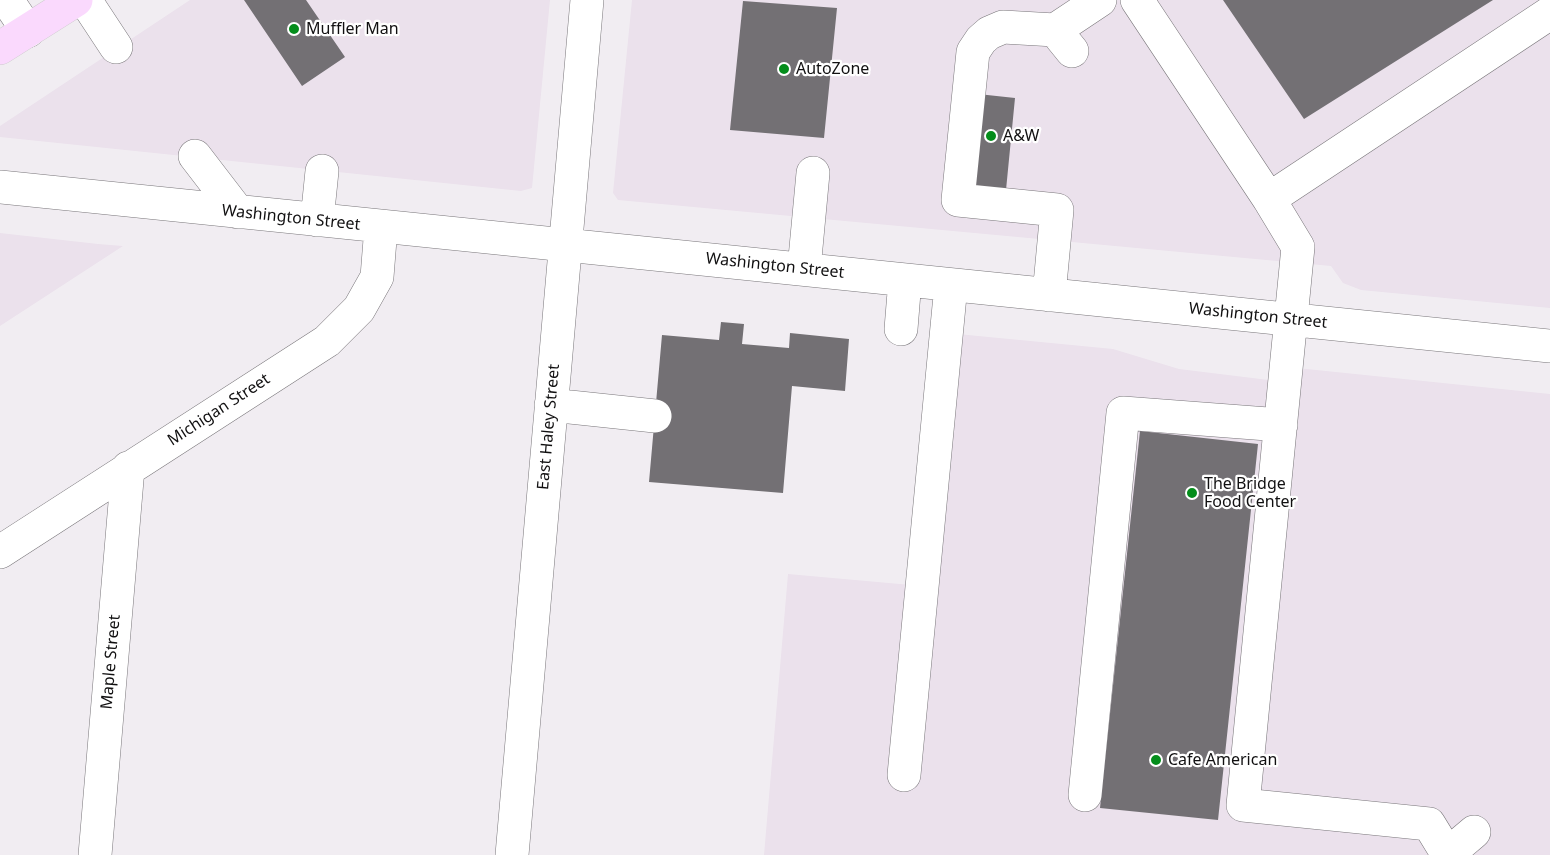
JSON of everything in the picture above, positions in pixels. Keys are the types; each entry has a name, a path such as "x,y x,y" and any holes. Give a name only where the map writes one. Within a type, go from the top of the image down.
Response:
{"main road":[{"path":"0,48 76,0"}],"street":[{"path":"8,0 28,31"},
{"path":"85,0 116,47"},
{"name":"East Haley Street","path":"512,855 587,0"},
{"path":"1049,295 1057,210 958,200 973,52 989,33 1003,27 1064,41 1100,0"},
{"path":"1137,0 1269,198 1298,247 1243,805 1320,799 1395,806 1429,824 1448,855 1474,832"},
{"path":"1269,198 1550,13"},
{"path":"195,156 238,212"},
{"path":"317,220 322,171"},
{"path":"804,269 813,173"},
{"name":"Washington Street","path":"0,187 1550,346"},
{"name":"Michigan Street","path":"0,552 327,341 359,309 378,277 381,227"},
{"path":"901,328 905,280"},
{"path":"904,775 951,285"},
{"path":"550,405 655,416"},
{"path":"1085,795 1124,413 1281,425"},
{"name":"Maple Street","path":"95,855 128,468"}],"shaded area":[{"path":"190,0 550,0 532,188 521,191 0,137 0,126"},
{"path":"632,0 1550,0 1550,308 1361,290 1343,283 1331,266 618,200 613,193"},
{"path":"0,233 98,244 123,246 0,326"},
{"path":"937,332 1113,349 1179,369 1285,382 1287,367 1550,394 1550,855 764,855 788,574 911,585"}],"building":[{"name":"Muffler Man","path":"244,0 306,0 345,57 302,86"},
{"path":"1223,0 1493,0 1304,119"},
{"name":"AutoZone","path":"743,1 837,8 824,138 730,130"},
{"name":"A&W","path":"978,94 1015,98 1006,190 971,187"},
{"path":"721,322 744,324 742,344 789,348 790,333 849,339 845,391 792,386 783,493 649,482 662,335 719,340"},
{"path":"1140,431 1258,444 1218,820 1100,808"}],"place":[{"name":"Muffler Man","path":"294,29"},
{"name":"AutoZone","path":"784,69"},
{"name":"A&W","path":"991,136"},
{"name":"The Bridge Food Center","path":"1192,493"},
{"name":"Cafe American","path":"1156,760"}]}
